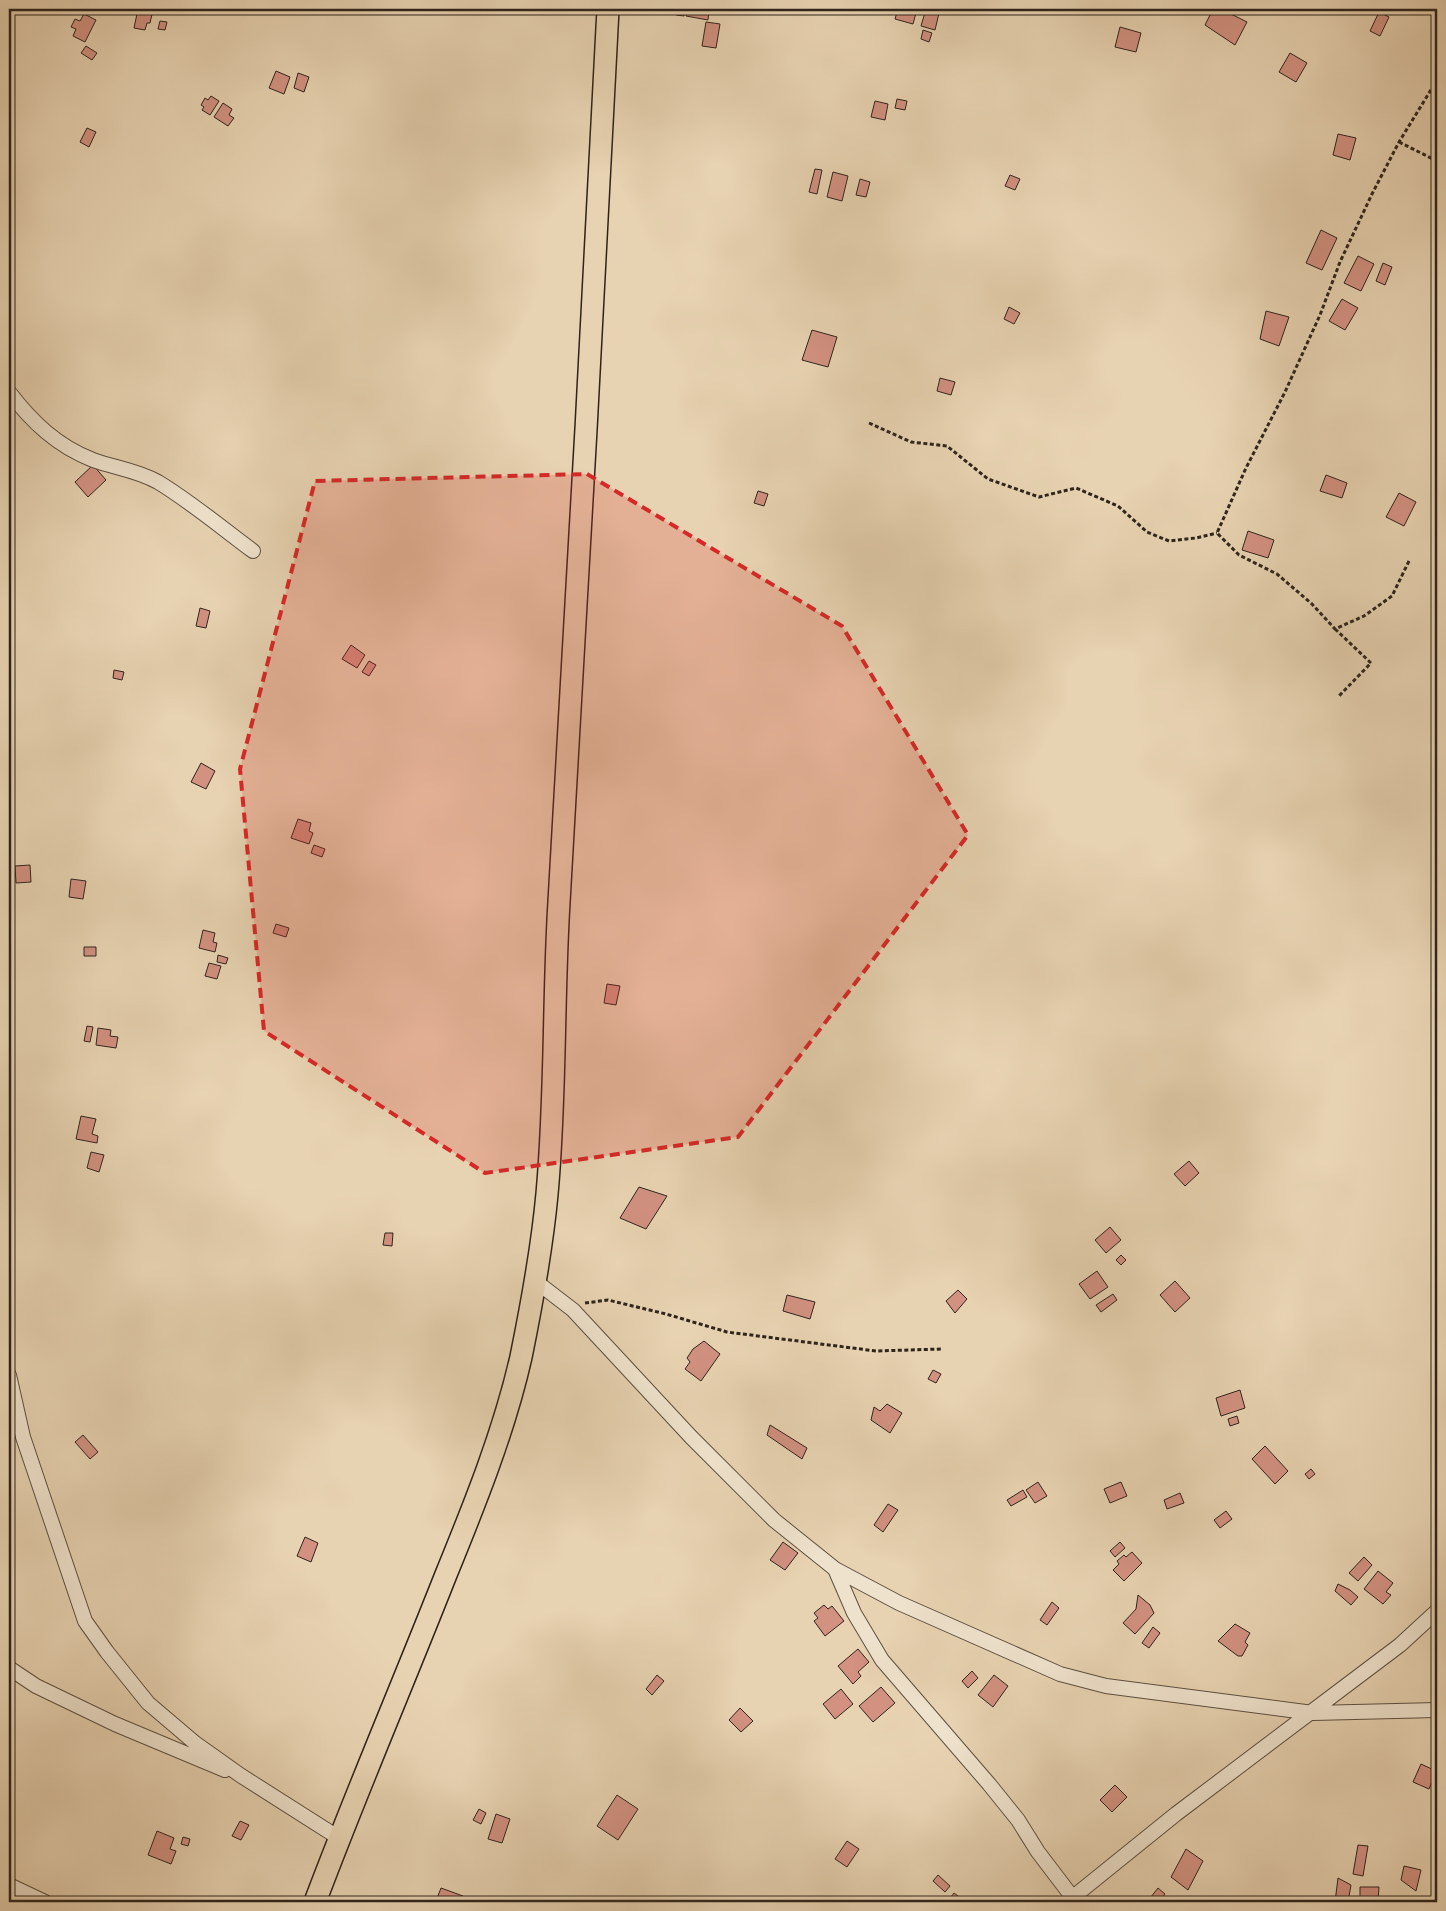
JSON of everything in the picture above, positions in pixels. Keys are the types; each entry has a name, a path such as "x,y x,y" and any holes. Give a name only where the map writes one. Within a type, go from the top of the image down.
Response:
{"main road":[{"path":"315,1902 467,1522 500,1431 520,1360 534,1280 547,1195 553,1091 558,929 608,9"}],"street":[{"path":"9,392 25,414 69,450 95,460 127,468 158,482 254,551"},
{"path":"534,1280 574,1310 691,1437 774,1520 835,1569 899,1603 1060,1674 1106,1686 1313,1712 1437,1710"},
{"path":"9,1376 23,1437 85,1621 107,1652 148,1703 195,1743 240,1775 339,1838"},
{"path":"835,1569 854,1613 882,1660 1007,1805 1070,1900 1176,1814 1400,1646 1437,1611"},
{"path":"9,1668 36,1686 115,1724 208,1764 240,1775"},
{"path":"9,1885 45,1902"}],"path":[{"path":"1217,533 1246,468 1285,392 1320,314 1340,262 1399,142 1437,80"},
{"path":"1399,142 1437,162"},
{"path":"869,423 911,442 947,446 988,479 1039,497 1076,488 1118,506 1147,532 1169,541 1217,533"},
{"path":"1217,533 1238,554 1276,574 1312,604 1371,663 1338,697"},
{"path":"1335,629 1364,616 1392,596 1409,561"},
{"path":"567,1306 608,1300 666,1314 727,1332 876,1351 941,1349"}],"highlighted area":[{"path":"587,474 842,626 968,835 738,1137 485,1173 264,1031 240,769 315,481"}],"building":[{"path":"138,9 153,10 150,23 147,23 145,30 134,28"},
{"path":"677,9 685,9 684,16 676,15"},
{"path":"688,9 709,9 708,20 686,16"},
{"path":"898,9 917,9 913,24 895,19"},
{"path":"926,9 940,9 935,30 921,26"},
{"path":"1213,9 1221,9 1247,22 1235,45 1205,25"},
{"path":"1379,12 1389,17 1380,36 1370,31"},
{"path":"84,14 96,20 85,42 73,36 76,29 71,27 75,19 80,21"},
{"path":"160,21 167,22 165,30 158,29"},
{"path":"706,22 720,24 716,48 702,46"},
{"path":"1120,27 1141,33 1136,52 1115,47"},
{"path":"923,30 932,33 929,42 921,39"},
{"path":"86,46 97,53 92,60 81,53"},
{"path":"1290,53 1307,63 1296,82 1279,72"},
{"path":"276,71 290,77 284,94 269,88"},
{"path":"298,73 309,77 304,92 294,88"},
{"path":"211,96 219,101 210,115 202,110 204,107 201,105 205,98 208,100"},
{"path":"897,99 907,101 905,110 895,108"},
{"path":"875,101 888,104 885,120 871,117"},
{"path":"223,103 232,109 229,115 234,118 228,126 214,117"},
{"path":"87,128 96,132 89,147 80,142"},
{"path":"1338,134 1356,138 1350,160 1333,155"},
{"path":"815,169 822,170 817,194 809,192"},
{"path":"833,172 848,176 842,201 827,197"},
{"path":"1010,175 1020,179 1015,190 1005,186"},
{"path":"860,179 870,182 866,197 856,195"},
{"path":"1321,230 1337,238 1322,270 1306,263"},
{"path":"1358,256 1374,264 1361,291 1344,283"},
{"path":"1383,263 1392,267 1385,285 1376,281"},
{"path":"1342,299 1358,308 1345,330 1329,321"},
{"path":"1009,307 1020,313 1014,324 1004,319"},
{"path":"1266,311 1289,317 1279,346 1260,339"},
{"path":"812,330 837,337 828,367 802,360"},
{"path":"940,378 955,382 951,395 937,391"},
{"path":"93,465 106,480 88,497 75,482"},
{"path":"1326,475 1347,483 1342,498 1320,491"},
{"path":"758,491 768,494 764,506 754,503"},
{"path":"1399,493 1416,502 1404,526 1386,517"},
{"path":"1248,531 1274,540 1268,558 1242,550"},
{"path":"200,608 210,611 206,628 196,626"},
{"path":"351,645 365,655 357,668 342,659"},
{"path":"369,661 376,665 369,676 362,672"},
{"path":"114,670 124,672 122,680 113,678"},
{"path":"201,763 215,771 206,789 191,782"},
{"path":"298,819 311,823 309,831 313,833 309,844 291,838"},
{"path":"314,845 325,849 322,857 311,853"},
{"path":"30,865 31,882 16,883 15,866"},
{"path":"71,879 86,881 83,899 69,897"},
{"path":"276,924 289,928 286,937 273,933"},
{"path":"203,930 215,933 213,942 217,943 215,952 199,948"},
{"path":"84,947 96,947 96,956 84,956"},
{"path":"218,955 228,958 226,964 217,962"},
{"path":"209,963 221,966 217,979 205,976"},
{"path":"607,984 620,986 616,1005 604,1003"},
{"path":"87,1026 93,1027 90,1042 84,1041"},
{"path":"98,1028 111,1030 110,1036 118,1037 116,1048 96,1045"},
{"path":"81,1116 96,1119 92,1134 98,1136 97,1143 76,1139"},
{"path":"91,1152 104,1155 99,1172 87,1168"},
{"path":"1189,1161 1199,1173 1185,1186 1174,1174"},
{"path":"639,1187 667,1196 646,1229 620,1218"},
{"path":"1110,1227 1121,1240 1106,1253 1095,1240"},
{"path":"385,1233 393,1233 392,1246 383,1245"},
{"path":"1121,1255 1126,1260 1121,1265 1116,1260"},
{"path":"1097,1271 1108,1287 1090,1299 1079,1284"},
{"path":"1175,1281 1190,1298 1175,1312 1160,1295"},
{"path":"958,1290 967,1299 955,1313 946,1301"},
{"path":"1113,1294 1117,1300 1101,1312 1096,1305"},
{"path":"787,1295 815,1302 810,1319 783,1311"},
{"path":"704,1341 720,1354 701,1381 685,1369 690,1362 687,1358 693,1349"},
{"path":"933,1370 941,1374 936,1383 928,1379"},
{"path":"1240,1390 1245,1408 1221,1416 1216,1398"},
{"path":"887,1404 902,1413 890,1433 871,1420 874,1407 880,1411"},
{"path":"1237,1416 1239,1423 1230,1426 1228,1419"},
{"path":"770,1425 807,1448 802,1459 767,1435"},
{"path":"83,1435 98,1452 90,1459 75,1442"},
{"path":"1265,1446 1288,1471 1275,1484 1252,1459"},
{"path":"1311,1469 1315,1474 1309,1479 1305,1474"},
{"path":"1038,1482 1047,1496 1035,1503 1026,1490"},
{"path":"1121,1482 1127,1496 1110,1503 1104,1489"},
{"path":"1023,1490 1027,1497 1011,1506 1007,1500"},
{"path":"1180,1493 1184,1503 1167,1509 1164,1500"},
{"path":"888,1504 898,1510 883,1532 874,1525"},
{"path":"1226,1511 1232,1519 1220,1528 1214,1520"},
{"path":"305,1537 318,1543 311,1562 297,1556"},
{"path":"783,1542 798,1553 785,1570 770,1560"},
{"path":"1120,1542 1125,1548 1115,1557 1110,1551"},
{"path":"1132,1552 1142,1563 1124,1581 1113,1570 1119,1564 1117,1561 1124,1555 1126,1557"},
{"path":"1364,1557 1372,1565 1358,1581 1349,1573"},
{"path":"1378,1571 1393,1583 1386,1592 1391,1595 1383,1604 1364,1589"},
{"path":"1338,1584 1350,1590 1358,1597 1351,1605 1335,1591"},
{"path":"1138,1595 1150,1605 1154,1613 1135,1634 1123,1623 1136,1609"},
{"path":"1052,1602 1059,1608 1047,1625 1040,1620"},
{"path":"824,1605 828,1609 832,1606 844,1621 825,1636 814,1621 818,1618 814,1613"},
{"path":"1235,1624 1250,1633 1245,1642 1248,1645 1242,1656 1238,1656 1218,1641"},
{"path":"1153,1627 1160,1633 1149,1648 1142,1643"},
{"path":"858,1649 869,1662 858,1672 861,1676 853,1684 838,1666"},
{"path":"972,1671 978,1678 968,1688 962,1681"},
{"path":"657,1675 664,1681 652,1695 646,1689"},
{"path":"994,1675 1008,1686 993,1707 978,1695"},
{"path":"881,1687 895,1703 873,1722 859,1706"},
{"path":"841,1689 853,1704 835,1719 823,1704"},
{"path":"740,1708 753,1721 741,1732 729,1720"},
{"path":"1421,1764 1436,1771 1429,1789 1413,1782"},
{"path":"1115,1785 1127,1797 1112,1812 1100,1800"},
{"path":"617,1795 638,1809 618,1840 597,1826"},
{"path":"479,1809 486,1813 481,1824 473,1820"},
{"path":"496,1814 510,1819 502,1843 488,1839"},
{"path":"240,1821 249,1825 241,1840 232,1836"},
{"path":"157,1831 174,1838 170,1849 176,1851 171,1864 148,1855"},
{"path":"183,1837 190,1839 188,1846 181,1844"},
{"path":"847,1841 859,1849 847,1867 835,1859"},
{"path":"1358,1845 1368,1846 1363,1876 1353,1874"},
{"path":"1186,1849 1203,1861 1188,1890 1171,1877"},
{"path":"1404,1866 1421,1870 1416,1891 1401,1880"},
{"path":"938,1875 950,1886 945,1892 933,1881"},
{"path":"1338,1878 1351,1885 1348,1902 1335,1902"},
{"path":"1360,1887 1379,1887 1378,1902 1360,1902"},
{"path":"441,1888 463,1896 461,1902 436,1901"},
{"path":"1158,1888 1165,1894 1159,1902 1147,1902"},
{"path":"954,1893 966,1902 947,1902"}]}
